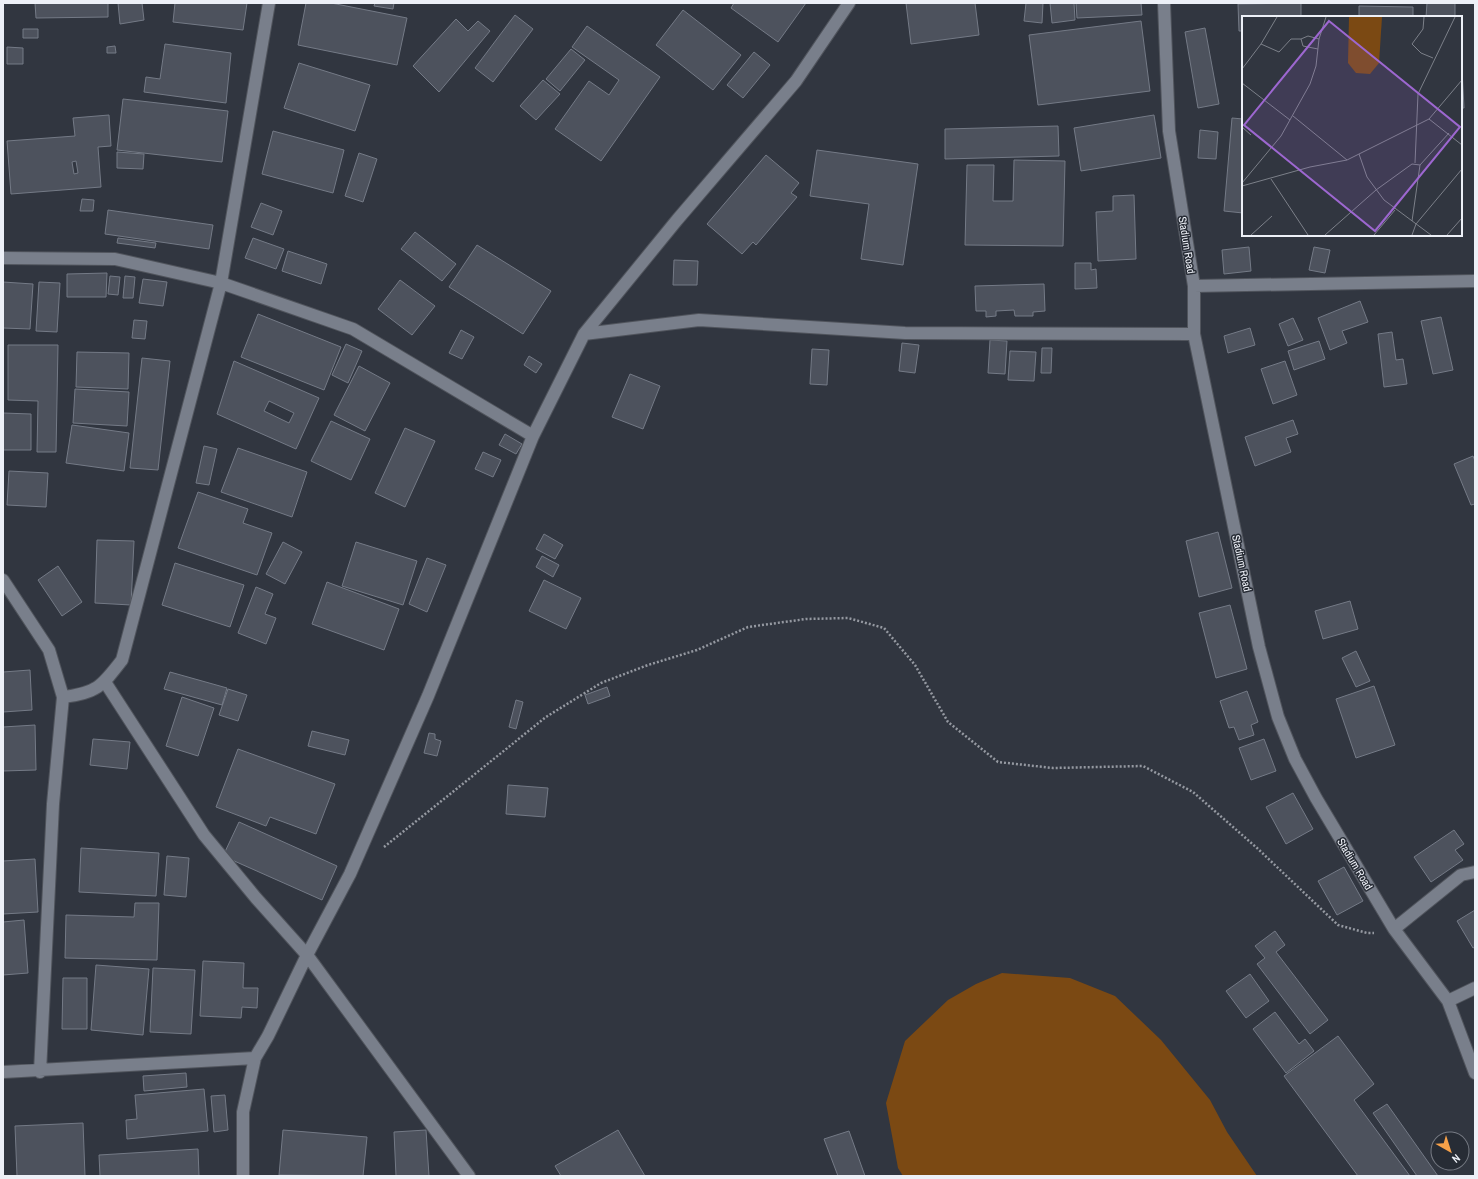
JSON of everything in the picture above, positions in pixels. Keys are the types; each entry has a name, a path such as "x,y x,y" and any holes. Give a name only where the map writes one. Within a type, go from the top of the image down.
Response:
{"street":[{"path":"63,697 85,694 105,682 122,660 221,283 269,3"},
{"path":"243,1176 243,1112 255,1058 268,1036 307,955 350,874 403,753 532,436 584,334 677,220 796,81 849,3"},
{"name":"Stadium Road","path":"1164,3 1169,131 1194,286 1194,334 1259,647 1278,717 1295,759 1316,798 1394,929 1448,1001 1475,1073"},
{"path":"3,258 115,259 221,283 353,329 532,436"},
{"path":"1194,286 1475,281"},
{"path":"584,334 699,320 905,333 1194,334"},
{"path":"3,580 49,650 63,697 53,804 40,1072"},
{"path":"105,682 204,835 256,898 307,955 468,1176"},
{"path":"1394,929 1461,875 1475,872"},
{"path":"1448,1001 1475,988"},
{"path":"3,1072 40,1072 255,1058"}],"path":[{"path":"380,850 546,717 601,683 648,665 697,650 748,627 806,619 848,618 884,628 915,665 948,722 998,762 1053,768 1143,766 1193,792 1257,848 1338,925 1367,934 1394,929"}],"shaded area":[{"path":"1002,973 1070,978 1115,996 1161,1040 1210,1100 1227,1132 1257,1176 903,1176 898,1168 886,1103 905,1041 948,1000 976,984"}],"building":[{"path":"35,3 108,3 108,17 36,18"},
{"path":"118,3 142,3 144,20 120,24"},
{"path":"175,3 247,3 243,30 173,22"},
{"path":"306,3 331,3 407,18 397,65 298,45"},
{"path":"375,3 394,3 393,9 374,6"},
{"path":"734,3 806,3 778,42 731,8"},
{"path":"906,3 975,3 979,35 911,44"},
{"path":"1026,3 1043,3 1042,23 1024,21"},
{"path":"1050,3 1074,3 1075,20 1052,23"},
{"path":"1076,3 1141,3 1142,15 1077,18"},
{"path":"1301,3 1301,16 1242,16 1242,31 1239,31 1238,4"},
{"path":"1427,3 1455,3 1455,16 1426,16"},
{"path":"1359,6 1413,7 1413,16 1359,16"},
{"path":"683,10 741,55 713,90 656,45"},
{"path":"515,15 533,29 493,82 475,68"},
{"path":"456,19 468,31 478,21 490,31 439,92 413,66"},
{"path":"1141,21 1150,91 1038,105 1029,35"},
{"path":"587,26 660,77 601,161 555,129 589,81 609,95 619,80 572,47"},
{"path":"1205,28 1219,104 1198,108 1185,32"},
{"path":"23,29 38,29 38,38 23,38"},
{"path":"165,44 231,53 226,103 144,92 146,77 160,79"},
{"path":"115,46 116,53 107,53 107,47"},
{"path":"7,47 23,48 23,64 7,64"},
{"path":"571,49 585,60 560,91 546,79"},
{"path":"754,52 770,65 743,98 727,85"},
{"path":"299,63 370,85 355,131 284,108"},
{"path":"1462,69 1464,108 1462,108"},
{"path":"543,80 560,94 536,120 520,106"},
{"path":"123,99 228,111 222,162 117,150"},
{"path":"109,115 111,146 98,147 101,187 11,194 7,141 75,136 73,118","holes":["76,161 78,173 74,174 72,162"]},
{"path":"1154,115 1161,158 1081,171 1074,128"},
{"path":"1232,118 1242,119 1242,213 1224,211"},
{"path":"1058,126 1059,156 945,159 945,129"},
{"path":"1200,130 1218,132 1216,159 1198,158"},
{"path":"273,131 344,150 333,193 262,174"},
{"path":"817,150 918,164 903,265 861,259 869,204 810,196"},
{"path":"117,152 144,154 143,169 117,168"},
{"path":"359,153 377,159 363,202 345,196"},
{"path":"766,155 799,183 791,193 797,197 756,245 753,242 742,254 707,224"},
{"path":"1014,160 1065,161 1063,246 965,245 967,165 994,165 993,201 1013,201"},
{"path":"1134,195 1136,259 1098,261 1096,212 1113,211 1113,196"},
{"path":"82,199 94,200 93,211 80,211"},
{"path":"261,203 282,211 273,235 251,227"},
{"path":"108,210 213,225 209,249 105,234"},
{"path":"415,232 456,264 442,281 401,249"},
{"path":"118,238 156,243 155,248 117,243"},
{"path":"253,238 284,249 276,269 245,258"},
{"path":"477,245 551,291 523,334 449,287"},
{"path":"1249,247 1251,271 1224,274 1222,250"},
{"path":"1314,247 1330,250 1325,273 1309,270"},
{"path":"288,251 327,264 321,284 282,271"},
{"path":"674,260 698,261 697,285 673,285"},
{"path":"1075,263 1091,263 1091,270 1096,269 1097,288 1075,289"},
{"path":"107,273 106,297 67,297 67,274"},
{"path":"110,276 120,277 118,295 108,294"},
{"path":"125,276 135,277 133,298 123,298"},
{"path":"143,279 167,282 163,306 139,303"},
{"path":"400,280 435,306 412,335 378,309"},
{"path":"3,282 33,284 30,329 3,328"},
{"path":"39,282 60,283 57,332 36,331"},
{"path":"1044,284 1045,311 1033,312 1033,316 1015,316 1014,310 996,311 996,316 986,317 986,311 976,311 975,286"},
{"path":"1360,301 1368,322 1342,331 1347,343 1330,350 1318,318"},
{"path":"258,314 341,347 324,390 241,357"},
{"path":"1441,317 1453,370 1433,374 1421,321"},
{"path":"1293,318 1303,340 1288,346 1279,324"},
{"path":"134,320 147,321 145,339 132,338"},
{"path":"1250,328 1255,345 1228,353 1224,336"},
{"path":"461,330 474,337 462,359 449,353"},
{"path":"1392,332 1396,360 1403,359 1407,384 1384,387 1378,334"},
{"path":"990,340 1007,341 1005,374 988,373"},
{"path":"1319,341 1325,359 1294,370 1288,351"},
{"path":"902,343 919,345 915,373 899,371"},
{"path":"346,344 362,351 348,383 332,375"},
{"path":"8,345 58,345 56,452 37,452 38,401 8,400"},
{"path":"1042,348 1052,348 1051,373 1041,373"},
{"path":"812,349 829,350 827,385 810,384"},
{"path":"1010,351 1036,352 1034,381 1008,380"},
{"path":"77,352 129,353 128,389 76,387"},
{"path":"529,356 542,364 536,373 524,365"},
{"path":"142,358 170,361 158,470 130,468"},
{"path":"234,361 319,398 296,449 217,414","holes":["269,401 294,413 289,423 264,411"]},
{"path":"1285,361 1297,395 1273,404 1261,369"},
{"path":"359,366 390,383 365,431 334,415"},
{"path":"630,374 660,386 643,429 612,417"},
{"path":"75,389 129,392 127,426 73,423"},
{"path":"3,413 31,414 31,450 3,450"},
{"path":"1293,420 1298,434 1286,438 1291,452 1255,466 1245,437"},
{"path":"331,421 370,439 351,480 311,461"},
{"path":"72,425 129,433 124,471 66,463"},
{"path":"405,428 435,441 405,507 375,493"},
{"path":"505,434 522,444 516,454 499,445"},
{"path":"204,446 217,449 209,485 196,483"},
{"path":"238,448 307,472 292,517 221,492"},
{"path":"483,452 501,460 493,477 475,469"},
{"path":"1473,456 1475,461 1475,504 1471,505 1454,464"},
{"path":"9,471 48,473 46,507 7,505"},
{"path":"198,492 248,509 243,523 272,533 257,575 178,548"},
{"path":"1218,532 1232,588 1199,597 1186,541"},
{"path":"544,534 563,545 555,559 536,549"},
{"path":"97,540 134,541 131,605 95,603"},
{"path":"283,542 302,552 285,584 266,574"},
{"path":"356,542 417,561 403,605 342,586"},
{"path":"542,556 559,565 553,577 536,567"},
{"path":"427,558 446,565 427,612 409,604"},
{"path":"175,563 244,585 230,627 162,605"},
{"path":"58,566 82,602 62,616 38,580"},
{"path":"544,580 581,598 566,629 529,611"},
{"path":"327,582 399,609 384,650 312,624"},
{"path":"256,587 273,594 265,614 276,618 266,644 238,633"},
{"path":"1350,601 1358,629 1323,639 1315,611"},
{"path":"1230,605 1247,669 1216,678 1199,613"},
{"path":"1356,651 1370,681 1356,687 1342,658"},
{"path":"30,670 32,710 3,712 3,672"},
{"path":"170,672 227,688 222,705 164,689"},
{"path":"1374,686 1395,745 1356,758 1336,699"},
{"path":"607,687 610,696 588,704 585,695"},
{"path":"228,689 247,695 238,721 219,715"},
{"path":"1247,691 1258,722 1251,725 1254,735 1239,740 1234,727 1229,728 1220,701"},
{"path":"182,697 214,708 198,756 166,746"},
{"path":"516,700 523,702 516,729 509,727"},
{"path":"35,725 36,770 3,771 3,727"},
{"path":"312,731 349,740 345,755 308,746"},
{"path":"429,733 435,734 435,739 441,741 437,756 424,753"},
{"path":"93,739 130,742 127,769 90,765"},
{"path":"1264,739 1276,771 1251,780 1239,748"},
{"path":"238,749 335,784 316,834 270,817 266,826 216,807"},
{"path":"508,785 548,788 545,817 506,814"},
{"path":"1293,793 1313,829 1286,844 1266,807"},
{"path":"239,822 337,866 322,900 223,856"},
{"path":"1454,830 1464,844 1455,850 1463,860 1431,882 1414,857"},
{"path":"81,848 159,853 156,896 79,892"},
{"path":"167,856 189,858 186,897 164,895"},
{"path":"35,859 38,912 3,914 3,861"},
{"path":"1344,867 1363,901 1337,915 1318,881"},
{"path":"135,903 159,903 157,960 65,958 66,915 134,917"},
{"path":"1475,910 1475,947 1473,948 1457,921"},
{"path":"24,920 28,973 3,975 3,922"},
{"path":"1275,931 1285,945 1276,952 1328,1020 1310,1034 1257,964 1265,958 1255,946"},
{"path":"203,961 244,963 243,988 258,988 257,1008 242,1007 241,1018 200,1016"},
{"path":"96,965 149,969 143,1035 91,1030"},
{"path":"153,968 195,970 191,1034 150,1032"},
{"path":"1250,974 1269,1001 1246,1018 1226,991"},
{"path":"63,978 87,978 87,1029 62,1029"},
{"path":"1275,1012 1299,1044 1305,1039 1314,1051 1286,1073 1253,1029"},
{"path":"1338,1036 1374,1084 1354,1100 1410,1176 1358,1176 1284,1076"},
{"path":"186,1073 187,1087 144,1091 143,1076"},
{"path":"204,1089 208,1131 127,1139 126,1120 137,1119 135,1095"},
{"path":"225,1095 228,1130 214,1132 211,1096"},
{"path":"1387,1104 1430,1165 1430,1171 1434,1171 1438,1176 1417,1176 1373,1113"},
{"path":"83,1123 85,1176 17,1176 15,1126"},
{"path":"283,1130 367,1137 363,1176 279,1175"},
{"path":"426,1130 429,1176 396,1176 394,1132"},
{"path":"618,1130 645,1176 561,1176 555,1166"},
{"path":"849,1131 865,1176 838,1176 824,1139"},
{"path":"198,1149 199,1176 100,1176 99,1155"}]}
